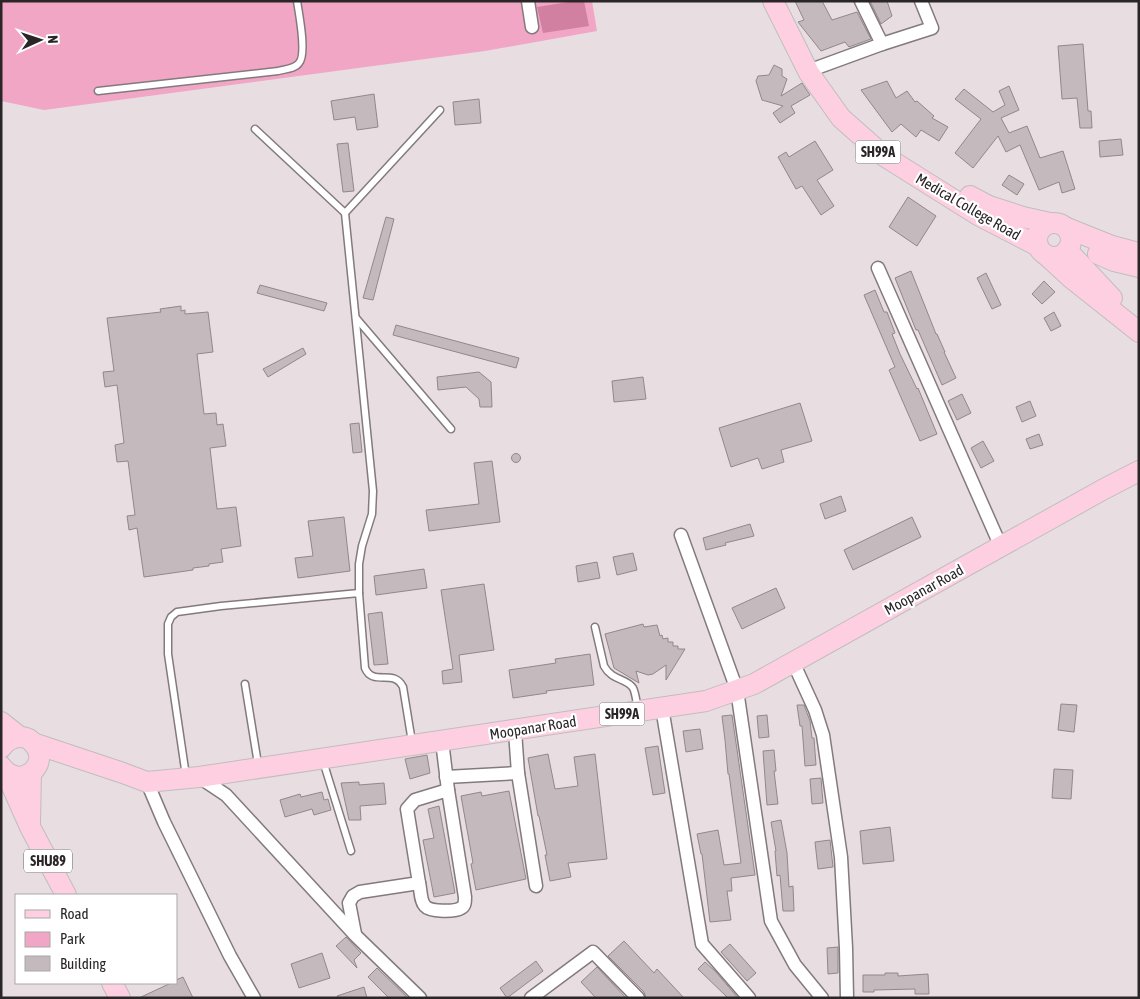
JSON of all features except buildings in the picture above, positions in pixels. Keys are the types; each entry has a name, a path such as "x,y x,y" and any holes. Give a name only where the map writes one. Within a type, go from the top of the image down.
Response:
{"main road":[{"name":"Medical College Road","path":"773,1 814,70 847,114 884,156 978,215 1042,251"},
{"name":"Medical College Road","path":"785,1 814,70"},
{"name":"Medical College Road","path":"847,114 941,180 989,206 1023,217 1064,236"},
{"path":"1064,236 1064,254 1055,257 1042,251 1037,240 1037,234 1044,225 1114,260 1139,267"},
{"path":"1064,236 1139,253"},
{"path":"1064,236 1110,296 1139,319"},
{"name":"SH99A","path":"1042,251 1071,278 1139,332"},
{"path":"1110,296 1100,276 1100,270 1114,260"},
{"name":"Moopanar Road","path":"1104,488 1139,460"},
{"name":"Moopanar Road","path":"27,740 147,782 192,778 706,702 754,684 1104,488 1139,472"},
{"path":"1,722 27,740"},
{"path":"1,748 8,740 14,738 27,740"},
{"name":"SHU89","path":"27,740 39,753 39,759 34,769 30,827"},
{"name":"Moopanar Road","path":"34,769 94,763"},
{"name":"SHU89","path":"3,768 9,774 20,777 34,769"},
{"name":"SHU89","path":"3,768 30,827 65,894"},
{"path":"113,984 120,998"}],"street":[{"path":"528,1 532,27"},
{"path":"861,1 882,44"},
{"path":"814,70 882,44 932,28 921,1"},
{"path":"878,268 1001,547"},
{"path":"681,535 737,690 770,921 795,965 822,998"},
{"path":"793,662 815,710 823,734 841,857 847,998"},
{"path":"662,708 702,944 749,998"},
{"path":"515,731 518,773 536,886"},
{"path":"442,741 465,903 463,907 458,909 436,911 430,910 422,901 407,810 415,800 448,790"},
{"path":"446,777 518,773"},
{"path":"192,778 226,795 356,936 420,998"},
{"path":"147,782 164,822 230,956 254,998"},
{"path":"356,936 349,903 353,896 360,892 419,883"},
{"path":"531,998 593,952 638,998"}],"lane":[{"path":"98,91 268,72 290,68 299,64 303,48 297,1"},
{"path":"345,213 440,110"},
{"path":"254,129 345,213 373,490 372,514 366,531 359,564 359,593 365,668 370,676 396,678 400,682 403,687 412,746"},
{"path":"356,318 451,430"},
{"path":"192,778 168,654 168,624 171,617 177,612 221,606 359,593"},
{"path":"595,627 604,666 612,676 632,687 638,712"},
{"path":"245,684 258,768"},
{"path":"323,759 351,850"}],"green space":[{"path":"1,1 592,1 597,31 485,51 44,110 1,101"}],"shaded area":[{"path":"584,1 589,26 543,33 537,7"}]}
